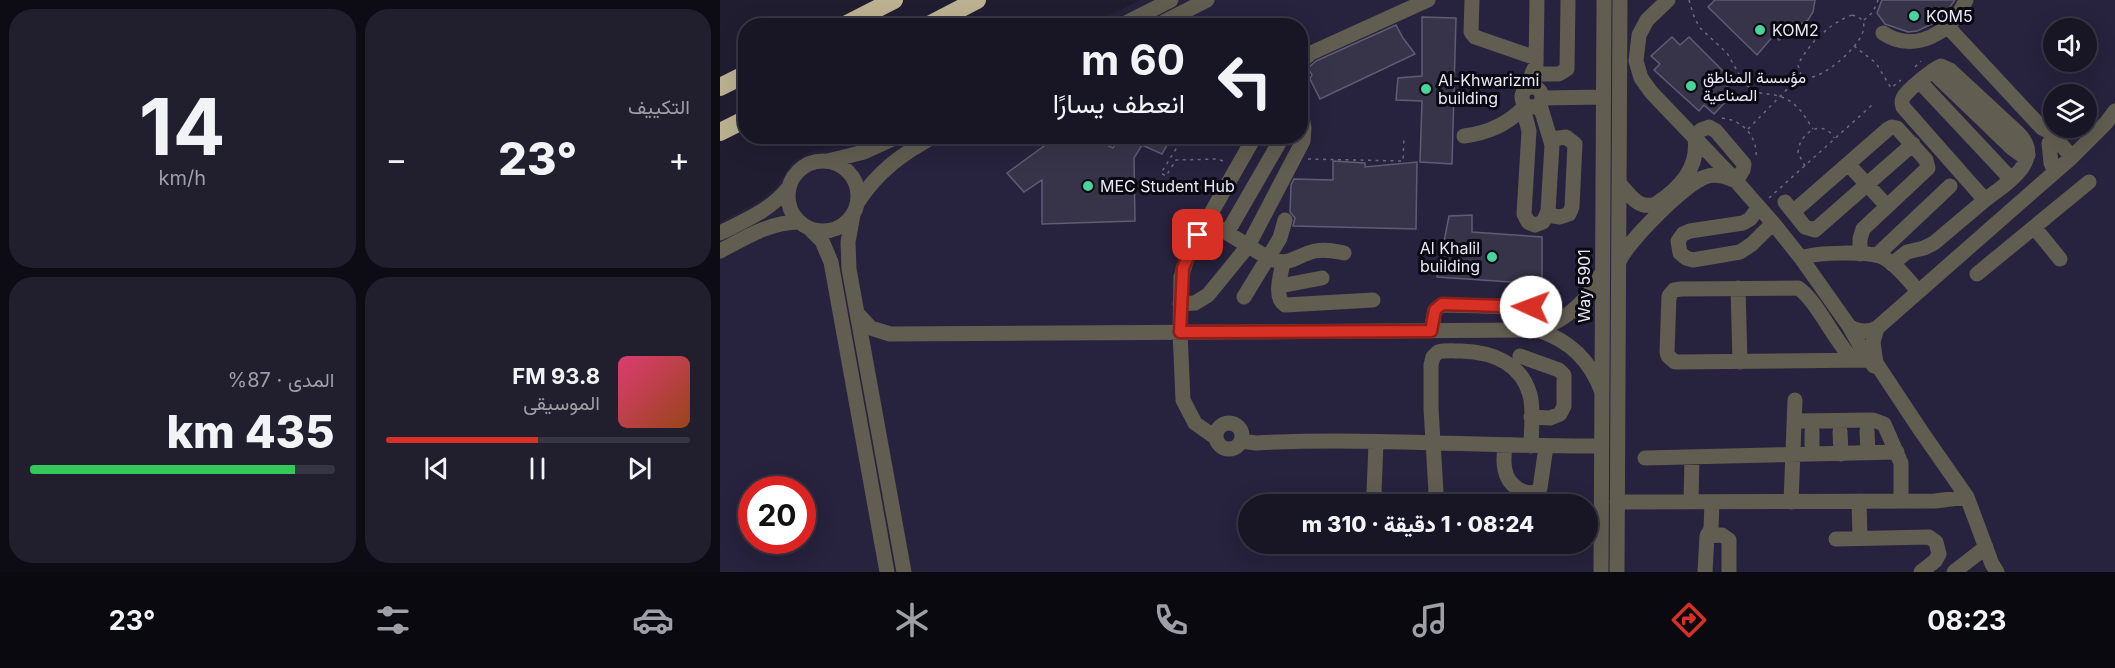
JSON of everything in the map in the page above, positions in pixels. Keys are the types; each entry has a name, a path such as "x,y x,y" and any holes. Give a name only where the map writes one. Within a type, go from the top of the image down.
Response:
{"highway":[{"path":"859,18 894,0"},
{"path":"942,18 977,0"},
{"path":"720,87 738,78"},
{"path":"720,132 738,123"}],"street":[{"path":"1136,18 1171,0"},
{"path":"1172,18 1207,0"},
{"path":"1308,47 1404,0"},
{"path":"1308,55 1428,0"},
{"path":"1472,0 1472,32 1475,37 1535,88 1604,97"},
{"path":"1535,88 1544,123 1552,139 1548,211 1546,218 1540,224 1531,225 1525,219 1529,131 1535,88 1537,0"},
{"path":"1464,135 1482,133 1498,127 1535,88 1567,69 1568,0"},
{"name":"Way 5901","path":"1601,572 1604,0"},
{"name":"Way 5901","path":"1617,572 1620,0"},
{"path":"1668,0 1642,27 1637,44 1636,61 1646,85 1736,181 1801,258 1849,326 1867,363 1967,497 1997,572"},
{"path":"1882,33 1894,39 1914,42 1933,36 1947,26 1966,0"},
{"path":"1947,26 2042,128 2043,134 2053,142 2068,143 2068,161"},
{"path":"1892,264 1903,254 1934,243 2011,179 2024,167 2028,155 2022,137 1950,70 1941,66 1927,66 1913,75 1904,97 1903,107 1985,200"},
{"path":"1913,75 2011,179"},
{"path":"1849,326 1865,332 1877,328 2068,161 2115,111"},
{"path":"1860,254 1863,229 1928,168 1928,162 1913,144 1899,129 1892,127 1848,164 1789,207 1805,227 1815,230 1913,144"},
{"path":"1548,211 1553,216 1560,217 1569,214 1572,207 1575,144 1566,137 1552,139"},
{"path":"1619,183 1640,204 1651,206 1656,204 1683,182 1692,169 1696,153 1695,138"},
{"path":"2053,142 2051,163 2068,161"},
{"path":"720,233 764,211 777,200 789,187 796,174 807,165 864,152 882,144"},
{"path":"720,251 768,227 783,223 831,231 844,225 873,180 892,162 922,144"},
{"path":"1250,144 1206,220 1183,268 1180,304 1183,400 1195,423 1216,438 1218,429 1231,423 1239,428 1241,441 1256,443 1432,442 1601,446"},
{"path":"1227,233 1278,144"},
{"path":"1180,304 1195,303 1209,295 1248,246 1301,144"},
{"path":"827,161 841,165 851,175 858,188 856,209 849,233 848,260 904,572"},
{"path":"1848,164 1887,206"},
{"path":"1619,263 1636,235 1695,182 1714,175 1736,181"},
{"path":"1977,274 2089,182"},
{"path":"1877,255 1950,186"},
{"path":"789,187 789,206 805,226 822,241 831,262 887,572"},
{"path":"1759,207 1747,222 1686,232 1678,241 1680,253 1694,260 1735,254 1744,250 1773,223"},
{"path":"2002,218 2019,239"},
{"path":"1206,220 1276,260 1293,261 1316,251 1329,250 1344,253"},
{"path":"1285,220 1276,260 1280,286 1279,298 1285,305 1373,300"},
{"path":"1747,222 1755,241"},
{"path":"2034,227 2060,259"},
{"path":"1898,235 1912,250"},
{"path":"1801,258 1814,255 1877,255 1892,264 1918,291"},
{"path":"1244,297 1276,260"},
{"path":"1538,330 1561,320 1581,304 1590,294 1602,272"},
{"path":"1280,286 1322,278"},
{"path":"1808,296 1819,283"},
{"path":"1793,287 1808,296 1839,343 1867,363 1679,363 1671,360 1667,352 1668,299 1671,292 1681,288 1793,287"},
{"path":"1738,288 1740,362"},
{"path":"1431,331 1435,310 1442,304 1531,307"},
{"path":"857,313 871,328 890,334 1538,330 1557,337 1574,348 1591,368 1602,392"},
{"path":"1867,363 1873,349 1877,328"},
{"path":"866,364 874,346 890,334"},
{"path":"1435,494 1431,361 1435,354 1442,351 1482,352 1509,364 1519,374 1531,397 1531,417 1539,446 1540,488 1538,491 1532,493 1520,490 1508,480 1504,467 1505,445"},
{"path":"1520,356 1559,370 1565,378 1564,405 1560,414 1550,418 1531,417"},
{"path":"1791,502 1796,400"},
{"path":"1795,422 1877,421 1887,427 1901,463 1896,501"},
{"path":"1812,431 1812,454"},
{"path":"1840,431 1841,454"},
{"path":"1868,431 1869,453"},
{"path":"1375,494 1376,443"},
{"path":"1645,458 1897,452"},
{"path":"1692,457 1702,502 1711,529 1707,536 1705,572"},
{"path":"1935,501 1945,494 1955,479"},
{"path":"1617,502 1935,501 1967,497"},
{"path":"1864,501 1865,538"},
{"path":"1707,536 1728,537 1729,572"},
{"path":"1836,539 1925,537 1933,539 1939,550 1938,558 1921,572"},
{"path":"1954,572 1986,547"}],"path":[{"path":"1689,0 1699,27 1727,53 1744,83 1755,92 1780,96 1797,107 1813,129"},
{"path":"1863,21 1872,12 1878,0"},
{"path":"1858,16 1863,21 1865,27 1863,34 1837,62 1818,76 1806,78 1801,75 1799,70 1801,59 1820,36 1845,17 1858,16"},
{"path":"1808,25 1820,36"},
{"path":"1854,46 1876,63 1891,88 1927,66"},
{"path":"1747,130 1801,75"},
{"path":"1759,207 1872,105"},
{"path":"1805,166 1798,148 1802,139 1813,129 1828,131 1835,139"}],"shaded area":[{"path":"1140,0 2115,0 2115,572 720,572 720,222 760,201 775,188 793,162 811,151 854,144 1308,144 1308,18 1104,18"}],"building":[{"name":"KOM2","path":"1715,0 1815,0 1813,12 1808,20 1794,25 1779,40 1775,34 1757,55 1708,7"},
{"name":"KOM5","path":"1882,0 1955,0 1936,22 1917,31 1908,32 1885,24 1877,13"},
{"name":"Al-Khwarizmi building","path":"1422,17 1456,18 1452,164 1420,162 1422,101 1396,100 1398,78 1422,76"},
{"path":"1396,25 1415,54 1320,99 1310,79 1312,75 1308,68 1316,61"},
{"path":"1672,37 1680,45 1689,37 1731,79 1726,85 1734,93 1714,114 1704,105 1699,111 1654,70 1660,64 1651,56"},
{"name":"MEC Student Hub","path":"1047,144 1104,144 1113,148 1115,144 1168,144 1162,154 1142,145 1134,158 1135,221 1042,224 1042,180 1024,192 1007,173"},
{"path":"1333,161 1365,163 1365,167 1417,162 1416,229 1293,226 1295,218 1290,212 1291,185 1294,179 1333,180"},
{"name":"Al Khalil building","path":"1472,215 1472,232 1542,237 1542,284 1437,277 1449,216"}],"place":[{"name":"KOM5","path":"1914,16"},
{"name":"KOM2","path":"1760,30"},
{"name":"مؤسسة المناطق الصناعية","path":"1691,86"},
{"name":"Al-Khwarizmi building","path":"1426,89"},
{"name":"MEC Student Hub","path":"1088,186"},
{"name":"Al Khalil building","path":"1492,257"}],"route":[{"path":"1198,235 1186,259 1181,277 1180,332 1431,331 1435,310 1442,304 1531,307"}]}
